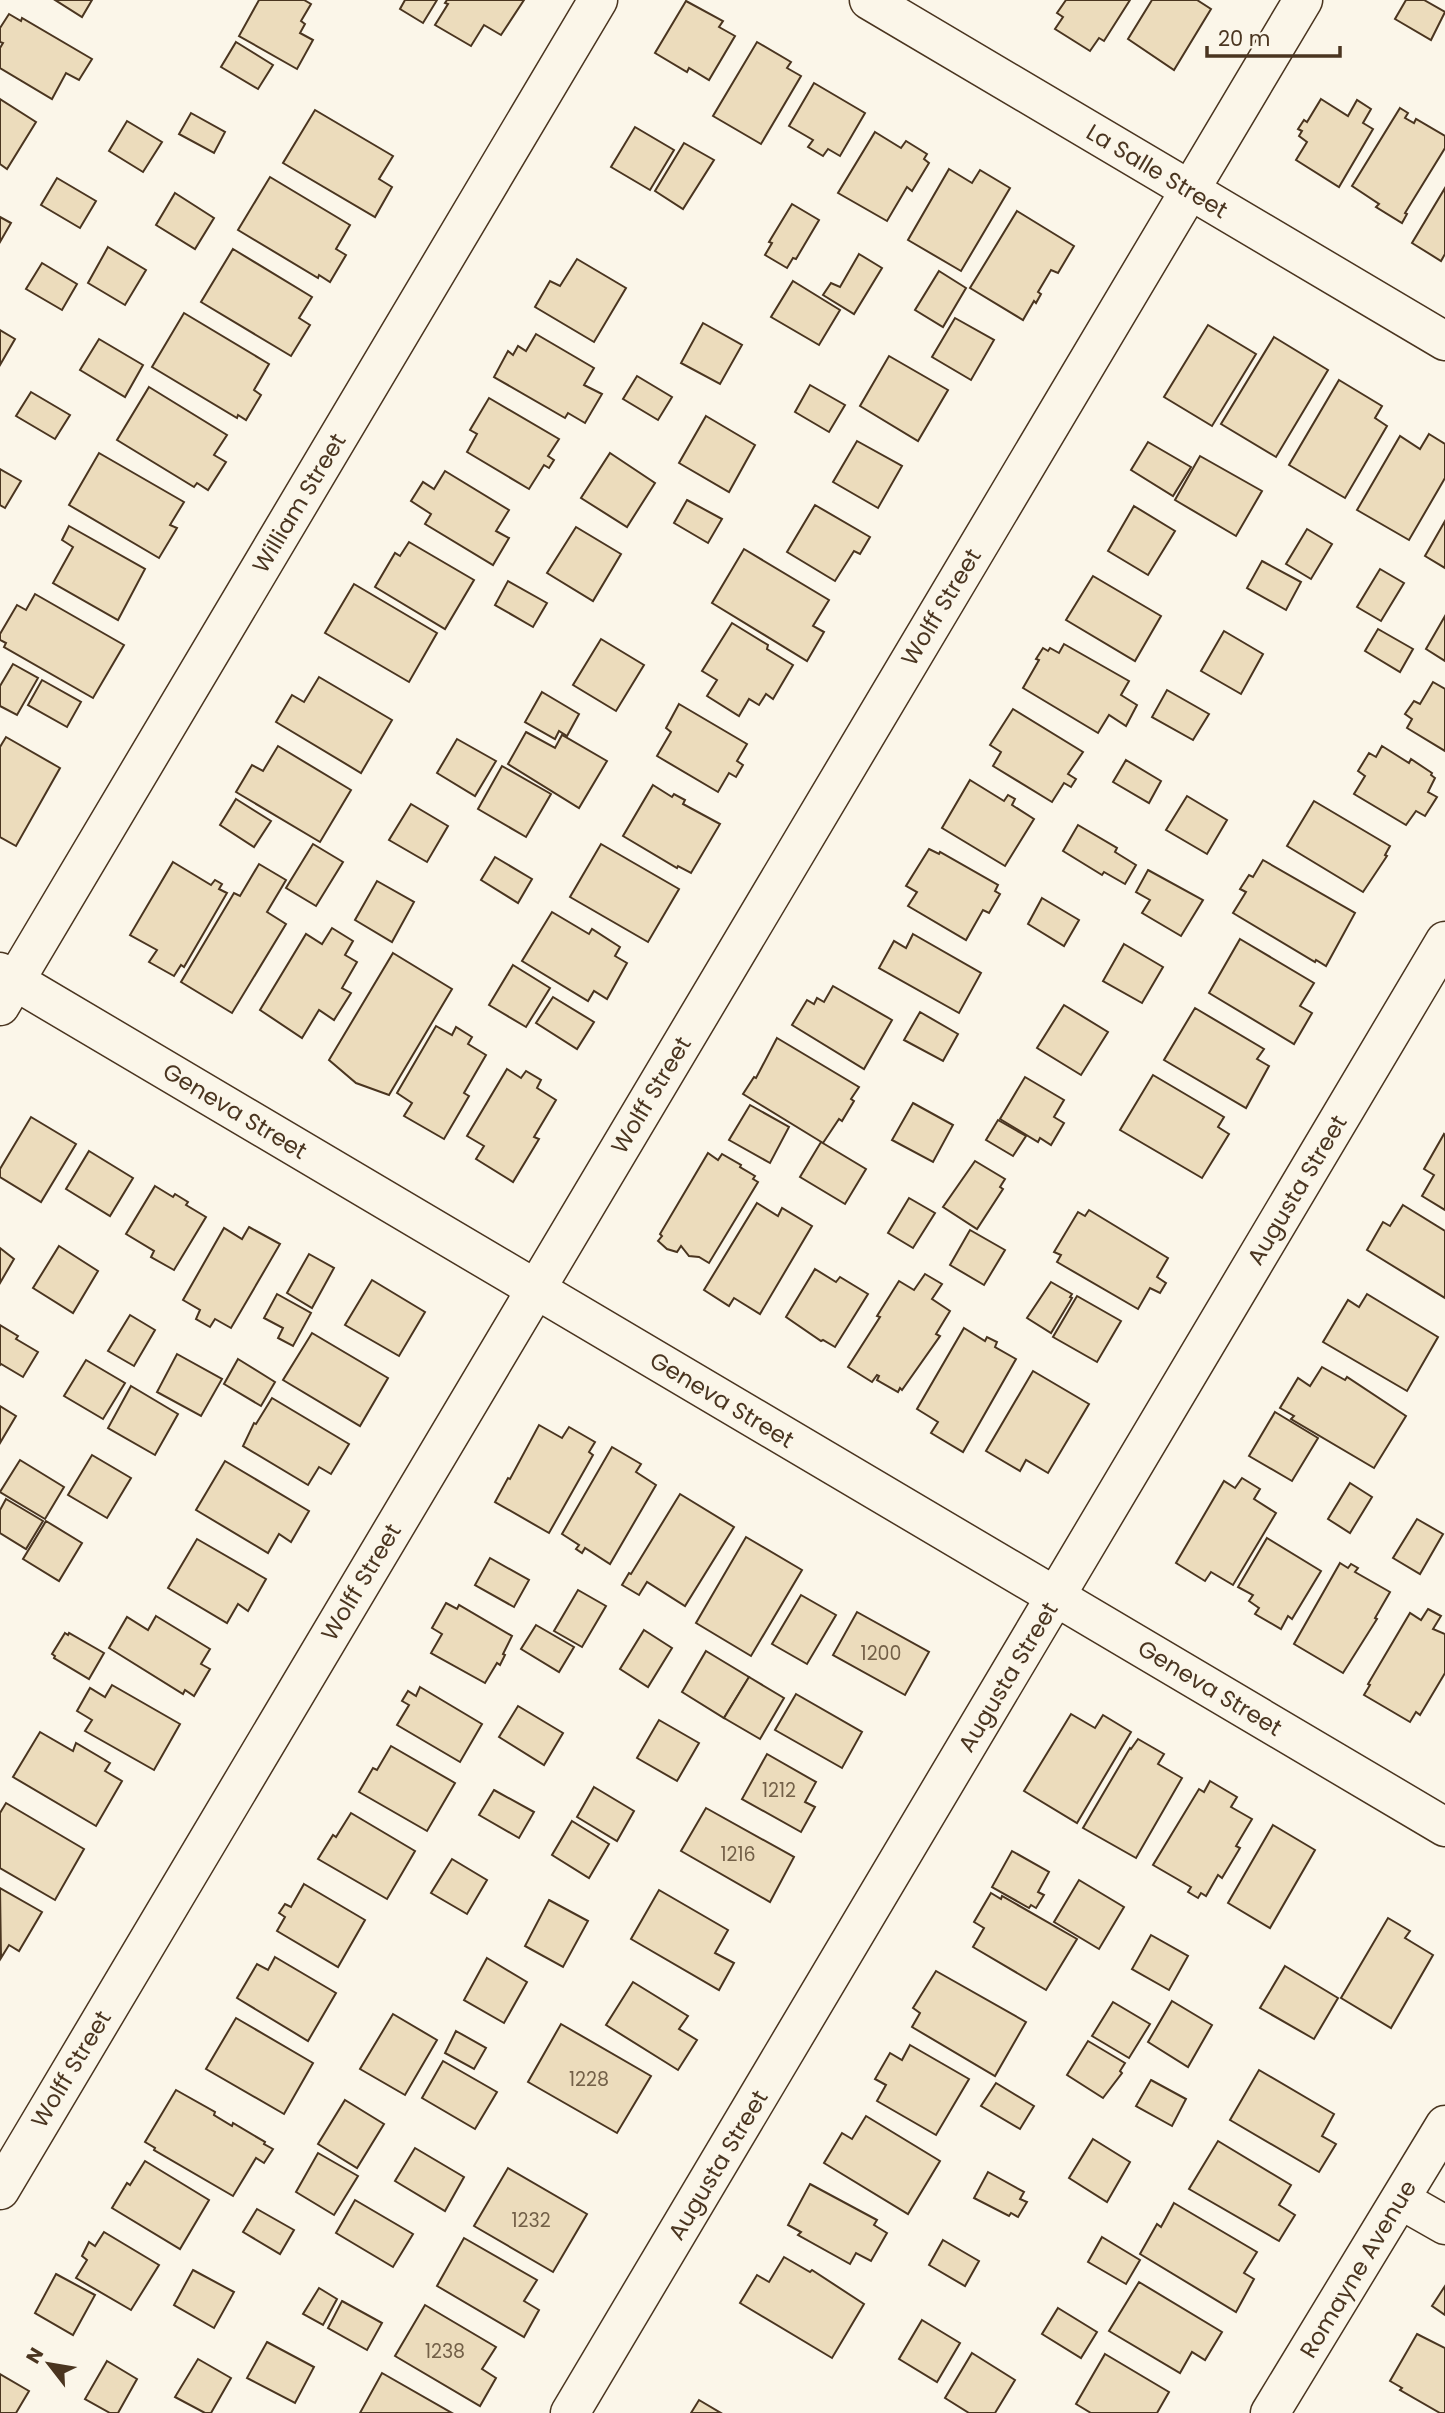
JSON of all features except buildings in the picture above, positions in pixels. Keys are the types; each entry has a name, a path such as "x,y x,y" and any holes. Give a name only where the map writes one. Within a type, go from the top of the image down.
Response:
{"street":[{"name":"William Street","path":"5,986 598,0"},
{"name":"La Salle Street","path":"869,0 1445,341"},
{"name":"Wolff Street","path":"0,2190 1303,0"},
{"name":"Augusta Street","path":"570,2413 1445,941"},
{"name":"Geneva Street","path":"5,986 535,1289 1445,1827"},
{"name":"Romayne Avenue","path":"1270,2413 1445,2125"},
{"path":"1401,2200 1445,2225"}]}
